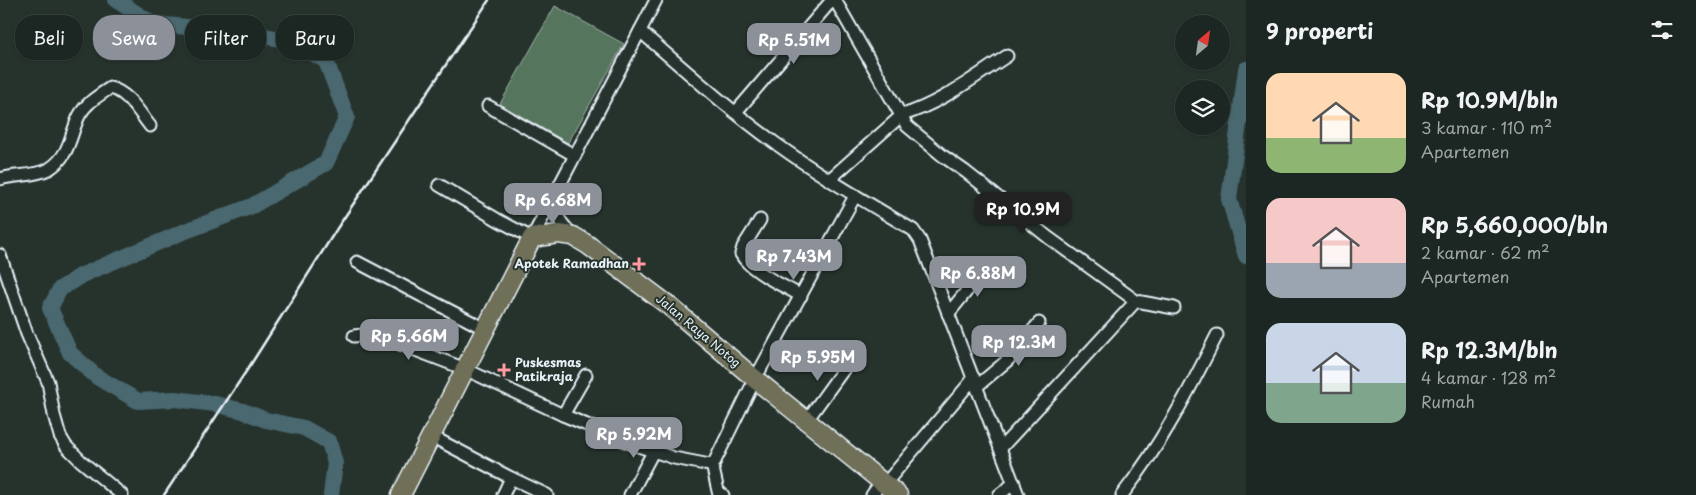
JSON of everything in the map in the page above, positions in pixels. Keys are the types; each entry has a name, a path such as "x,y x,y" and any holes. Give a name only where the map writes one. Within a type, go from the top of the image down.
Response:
{"highway":[{"path":"401,495 532,238 558,234 573,236"},
{"name":"Jalan Raya Notog","path":"573,236 668,305 755,379 807,420 884,489"}],"street":[{"path":"439,185 532,238 656,0"},
{"path":"736,112 834,0 907,126 1049,238 1136,301 1174,308"},
{"path":"640,31 774,142 829,180 913,230 920,240 1018,495"},
{"path":"829,180 902,115 910,113 950,93 1007,56"},
{"path":"0,179 49,169 71,141 79,116 87,104 110,88 126,96 150,126"},
{"path":"488,106 574,155"},
{"path":"723,495 718,491 712,464 755,379 855,196"},
{"path":"551,201 554,212 573,236"},
{"path":"760,220 743,247 741,254 744,260 757,270 801,296"},
{"path":"0,255 27,334 48,382 60,436 66,446 81,461 122,495"},
{"path":"358,262 485,329"},
{"path":"948,314 987,266"},
{"path":"1000,449 1136,301"},
{"path":"884,489 975,383 1008,360 1039,323"},
{"path":"354,336 371,334 379,336 465,369 563,415 653,452 674,458 712,464"},
{"path":"1122,495 1156,448 1218,335"},
{"path":"807,420 851,359"},
{"path":"563,415 586,375"},
{"path":"431,436 547,495"},
{"path":"630,495 653,452"},
{"path":"503,495 511,478"},
{"path":"999,495 1014,483"}],"green space":[{"path":"555,6 624,44 568,143 500,104"}],"waterway":[{"path":"116,0 153,24 246,32 294,42 326,61 347,117 326,163 252,206 183,232 82,275 60,289 50,308 70,353 97,377 138,401 175,399 215,404 243,411 266,420 304,428 329,442 335,463 331,495"},
{"path":"1246,69 1229,199 1246,256"}],"railway":[{"path":"164,495 251,364 338,227 489,0"}],"place":[{"name":"Apotek Ramadhan","path":"639,264"},
{"name":"Puskesmas Patikraja","path":"504,370"}]}
